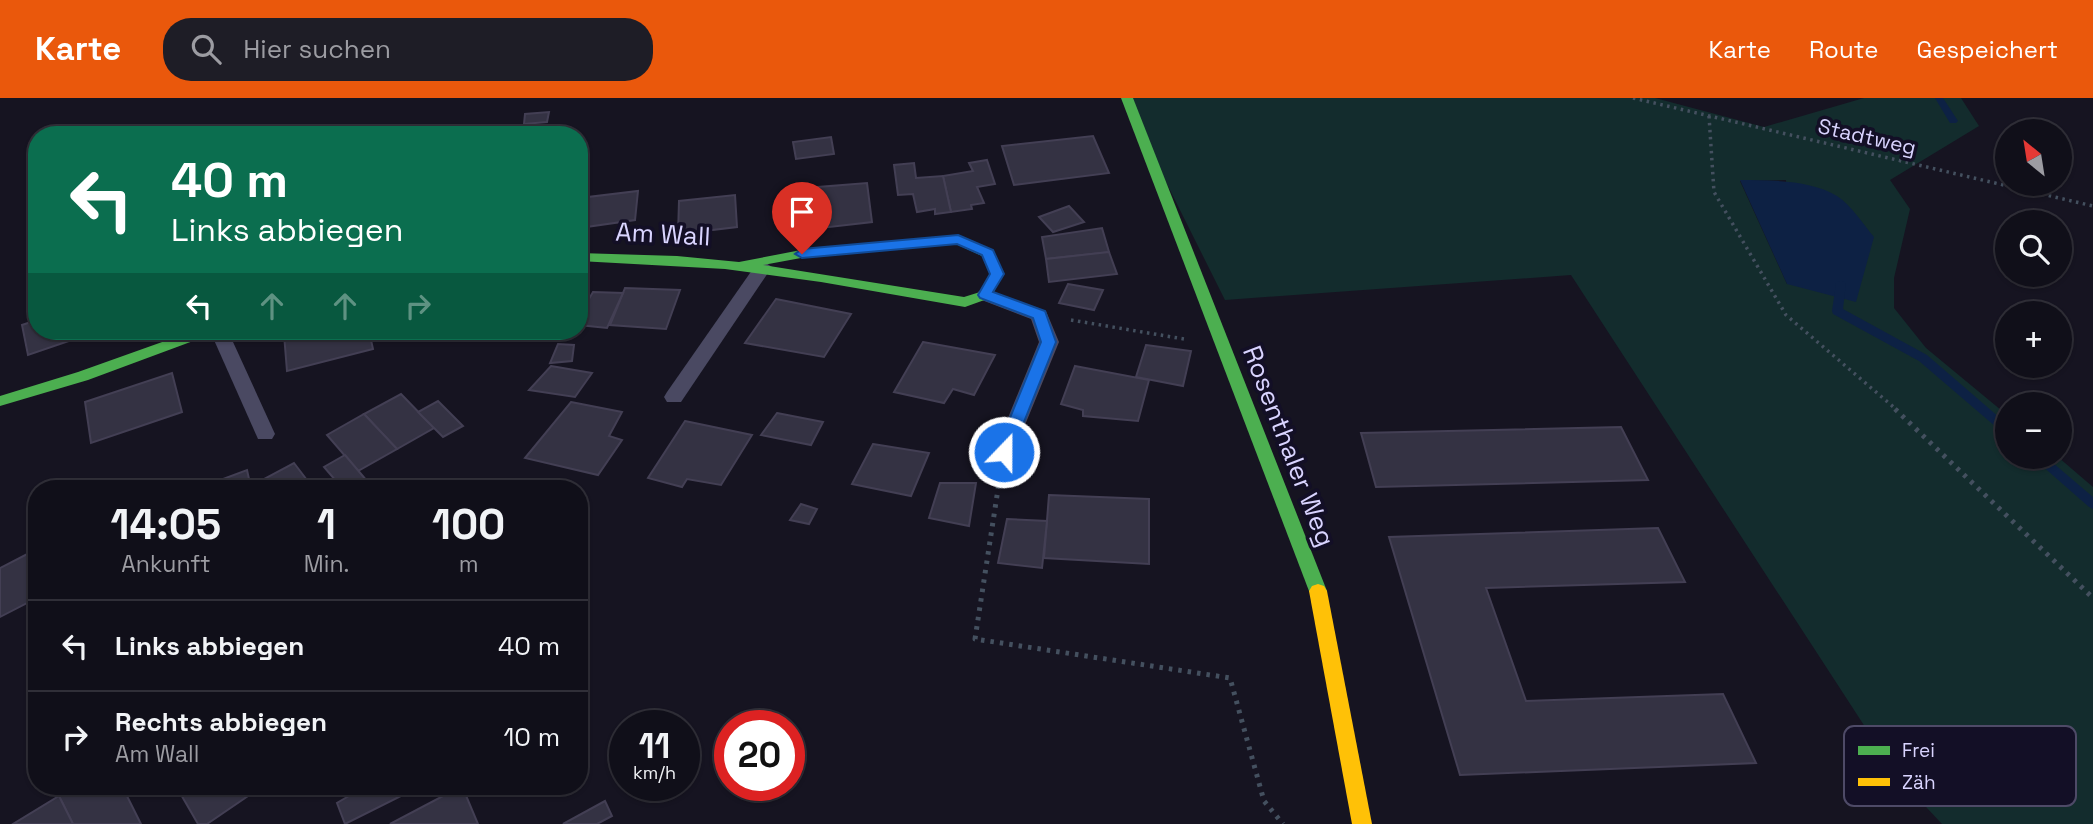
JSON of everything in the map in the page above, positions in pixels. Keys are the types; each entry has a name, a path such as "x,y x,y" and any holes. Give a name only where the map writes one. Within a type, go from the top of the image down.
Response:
{"street":[{"name":"Rosenthaler Weg","path":"1127,98 1318,589 1362,824"},
{"name":"Am Wall","path":"588,257 623,255 754,266 965,302 985,295 997,274 988,253 958,240 802,254 754,266"},
{"path":"0,401 83,376 182,340"}],"lane":[{"path":"674,397 754,266"},
{"path":"985,295 1040,315 1049,342 1004,452"},
{"path":"223,340 265,434"}],"path":[{"name":"Stadtweg","path":"1633,98 2093,206"},
{"path":"1709,116 1714,192 1786,315 1864,379 2093,598"},
{"path":"1040,315 1224,346"},
{"path":"1004,452 975,639 1230,678 1264,801 1283,824"}],"green space":[{"path":"1124,98 1655,98 1764,127 1864,98 1961,98 1979,126 1890,180 1910,209 1894,278 1894,308 1926,348 1995,405 1995,469 2072,469 2093,487 2093,824 1942,824 1925,806 2076,806 2076,726 1864,726 1571,275 1225,300","holes":["1786,180 1787,284 1740,181"]}],"water":[{"path":"1740,180 1790,182 1815,187 1837,196 1848,205 1874,237 1856,302 1787,284"}],"building":[{"path":"549,112 547,122 524,124 525,114"},
{"path":"1093,136 1109,173 1014,185 1002,146"},
{"path":"831,137 834,154 796,159 793,142"},
{"path":"987,160 995,184 977,187 984,203 971,205 972,209 951,212 943,176 973,171 969,163"},
{"path":"914,163 916,178 943,176 951,212 935,214 935,209 917,212 913,194 898,195 894,165"},
{"path":"867,183 872,222 821,228 818,187"},
{"path":"638,191 635,220 588,227 588,197"},
{"path":"735,195 737,227 678,234 679,201"},
{"path":"1069,206 1084,222 1053,232 1039,217"},
{"path":"1102,228 1109,252 1046,259 1042,237"},
{"path":"1109,252 1117,274 1049,282 1046,259"},
{"path":"1068,284 1103,290 1094,310 1059,303"},
{"path":"625,288 680,290 666,329 610,325"},
{"path":"593,292 623,293 607,328 588,326 588,301"},
{"path":"776,299 851,314 824,357 745,343"},
{"path":"28,323 28,340 72,340 28,355 22,325"},
{"path":"284,340 371,340 373,349 287,371"},
{"path":"923,342 995,355 974,395 953,389 944,403 894,392"},
{"path":"558,344 574,345 572,361 550,363"},
{"path":"1146,345 1191,351 1183,386 1136,377"},
{"path":"551,366 592,373 575,397 529,390"},
{"path":"1075,366 1149,380 1138,421 1083,416 1083,410 1061,404"},
{"path":"172,373 182,412 91,443 85,402"},
{"path":"401,394 434,428 397,449 364,414"},
{"path":"438,401 463,426 443,437 418,412"},
{"path":"571,402 622,412 609,436 622,440 598,475 525,458"},
{"path":"777,413 823,422 811,445 761,435"},
{"path":"364,414 397,449 358,471 327,435"},
{"path":"685,421 752,435 721,485 687,479 682,487 648,478"},
{"path":"1621,427 1648,480 1376,487 1361,433"},
{"path":"873,444 929,453 911,496 852,484"},
{"path":"345,455 366,480 335,480 324,467"},
{"path":"294,463 307,480 262,480"},
{"path":"247,470 249,480 220,480"},
{"path":"940,483 976,483 969,526 929,518"},
{"path":"1049,495 1149,499 1149,564 1044,558"},
{"path":"801,504 817,509 809,524 790,520"},
{"path":"1007,519 1047,521 1042,568 998,563"},
{"path":"1658,528 1685,582 1486,588 1526,701 1723,694 1756,763 1460,775 1389,537"},
{"path":"28,554 28,603 0,617 0,568"},
{"path":"126,795 141,824 73,824 59,796"},
{"path":"181,795 248,796 207,824 198,824"},
{"path":"351,795 403,795 345,824 337,803"},
{"path":"445,795 466,795 478,824 390,824"},
{"path":"59,796 73,824 13,824"},
{"path":"605,801 612,816 597,824 563,824"}],"waterway":[{"path":"1939,98 1953,121"},
{"path":"1841,283 1837,311 1923,358 1995,420"},
{"path":"2052,469 2093,504"}],"traffic: fast":[{"path":"1127,98 1318,591"},
{"path":"588,257 677,260 773,270 965,302 985,295 997,274 988,253 958,240 801,254 744,264"},
{"path":"0,401 83,376 182,340"}],"traffic: slow":[{"path":"1318,591 1362,824"}],"route":[{"path":"802,254 958,240 988,253 997,274 985,295 1040,315 1049,342 1004,452"}]}
